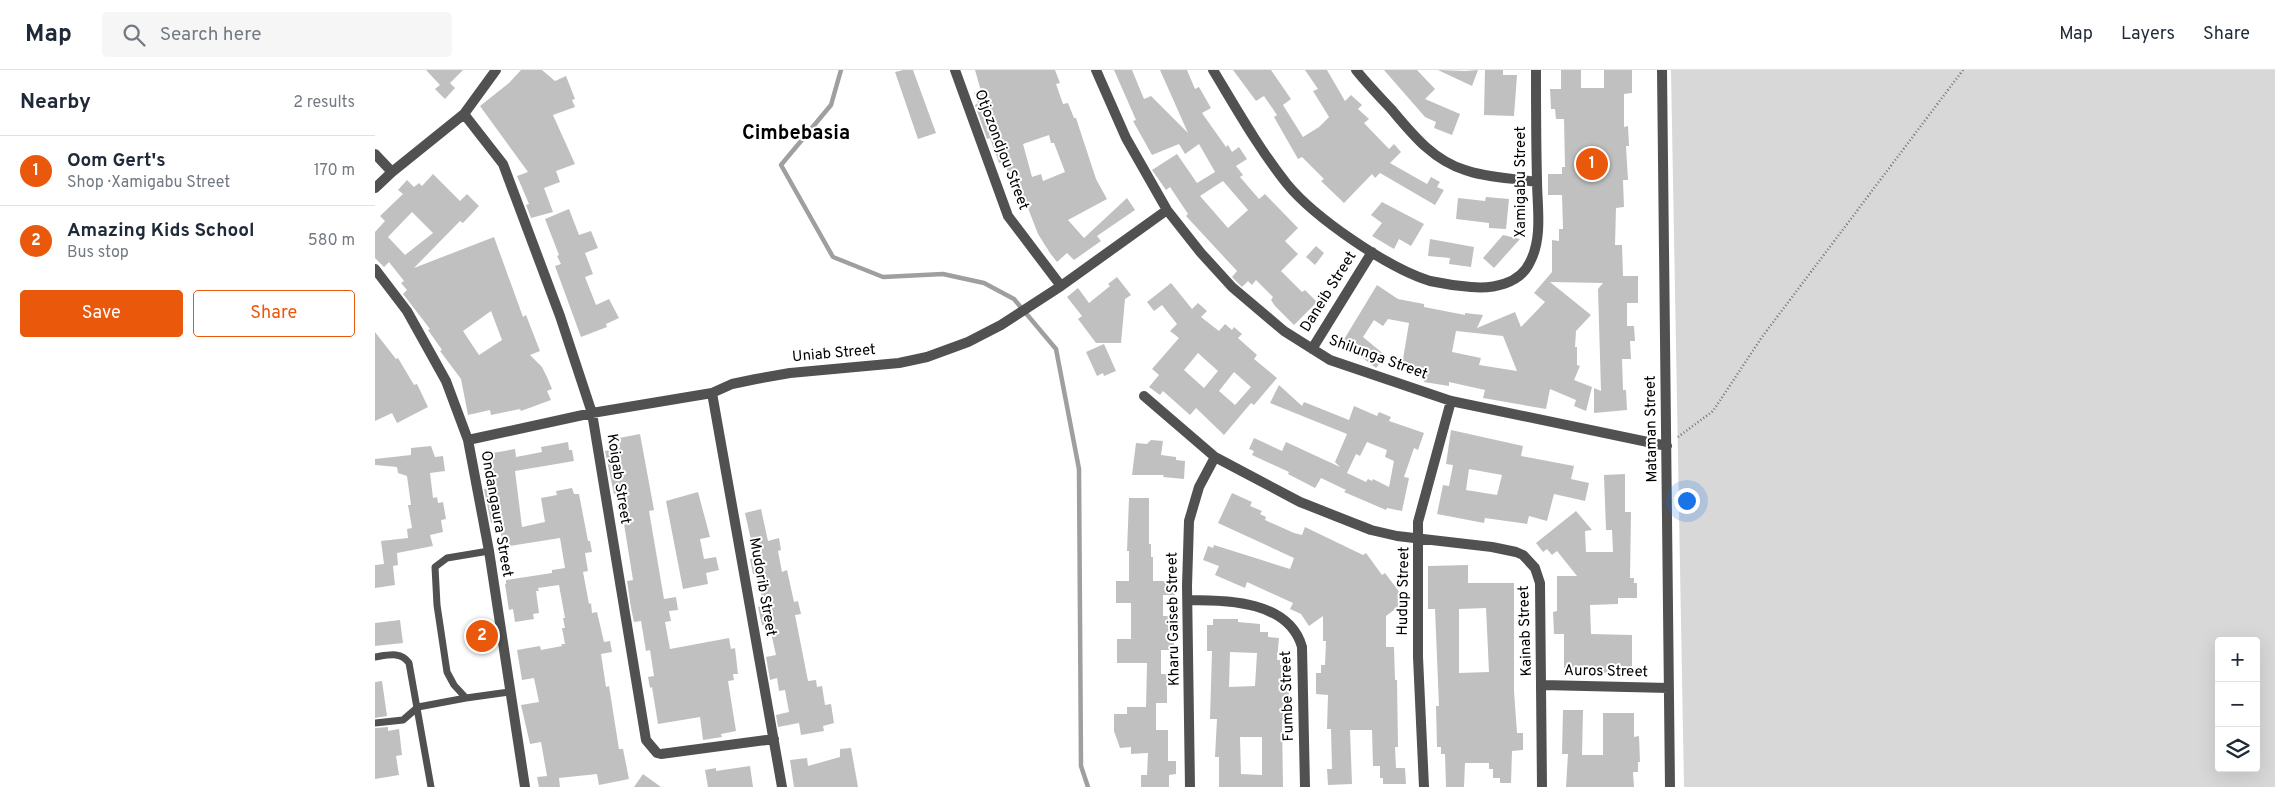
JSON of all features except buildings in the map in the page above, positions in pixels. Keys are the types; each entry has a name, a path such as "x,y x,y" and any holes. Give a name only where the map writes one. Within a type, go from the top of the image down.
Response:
{"street":[{"path":"375,188 464,114 496,70"},
{"name":"Otjozondjou Street","path":"955,70 1008,216 1061,286"},
{"name":"Shilunga Street","path":"1096,70 1127,138 1167,210 1201,253 1232,287 1284,330 1312,349 1331,360 1451,401 1667,446"},
{"name":"Xamigabu Street","path":"1213,70 1288,185 1325,220 1372,252 1429,280 1485,289 1505,284 1522,272 1530,264 1535,250 1538,221 1536,70"},
{"path":"1356,70 1408,130 1440,158 1455,167 1475,173 1537,182"},
{"name":"Mataman Street","path":"1662,70 1670,787"},
{"name":"Koigab Street","path":"464,114 503,164 560,316 592,413 646,740 657,753 661,754 775,738"},
{"path":"375,154 392,172"},
{"name":"Uniab Street","path":"468,440 592,413 712,392 732,384 790,373 899,363 927,357 968,342 1001,325 1061,286 1167,210"},
{"name":"Daneib Street","path":"1312,349 1372,252"},
{"name":"Ondangaura Street","path":"375,268 407,311 446,381 468,440 489,551 525,787"},
{"name":"Mudorib Street","path":"712,392 775,738 782,787"},
{"name":"Kainab Street","path":"1144,396 1215,457 1300,502 1341,520 1371,530 1419,539 1492,547 1515,552 1523,556 1535,568 1540,583 1543,685 1542,787"},
{"name":"Hudup Street","path":"1424,787 1418,657 1419,514 1451,401"},
{"name":"Kharu Gaiseb Street","path":"1190,787 1189,521 1199,487 1215,457"},
{"name":"Fumbe Street","path":"1189,600 1232,601 1255,606 1283,620 1298,634 1302,647 1305,787"},
{"name":"Auros Street","path":"1543,685 1669,688"}],"lane":[{"path":"466,698 454,685 447,672 437,605 435,567 447,558 489,551"},
{"path":"375,657 397,654 405,657 409,663 431,787"},
{"path":"375,723 403,720 418,707 509,692"}],"path":[{"path":"1667,446 1713,411 1762,337 1963,70"}],"shaded area":[{"path":"1671,70 2275,70 2275,787 1684,787"}],"waterway":[{"path":"841,70 831,105 781,165 833,257 883,277 943,274 984,283 1014,299 1056,349 1079,469 1081,766 1088,787"}],"place":[{"name":"Oom Gert's","path":"1592,164"},
{"name":"Amazing Kids School","path":"482,636"}],"district":[{"name":"Cimbebasia","path":"796,134"}]}
